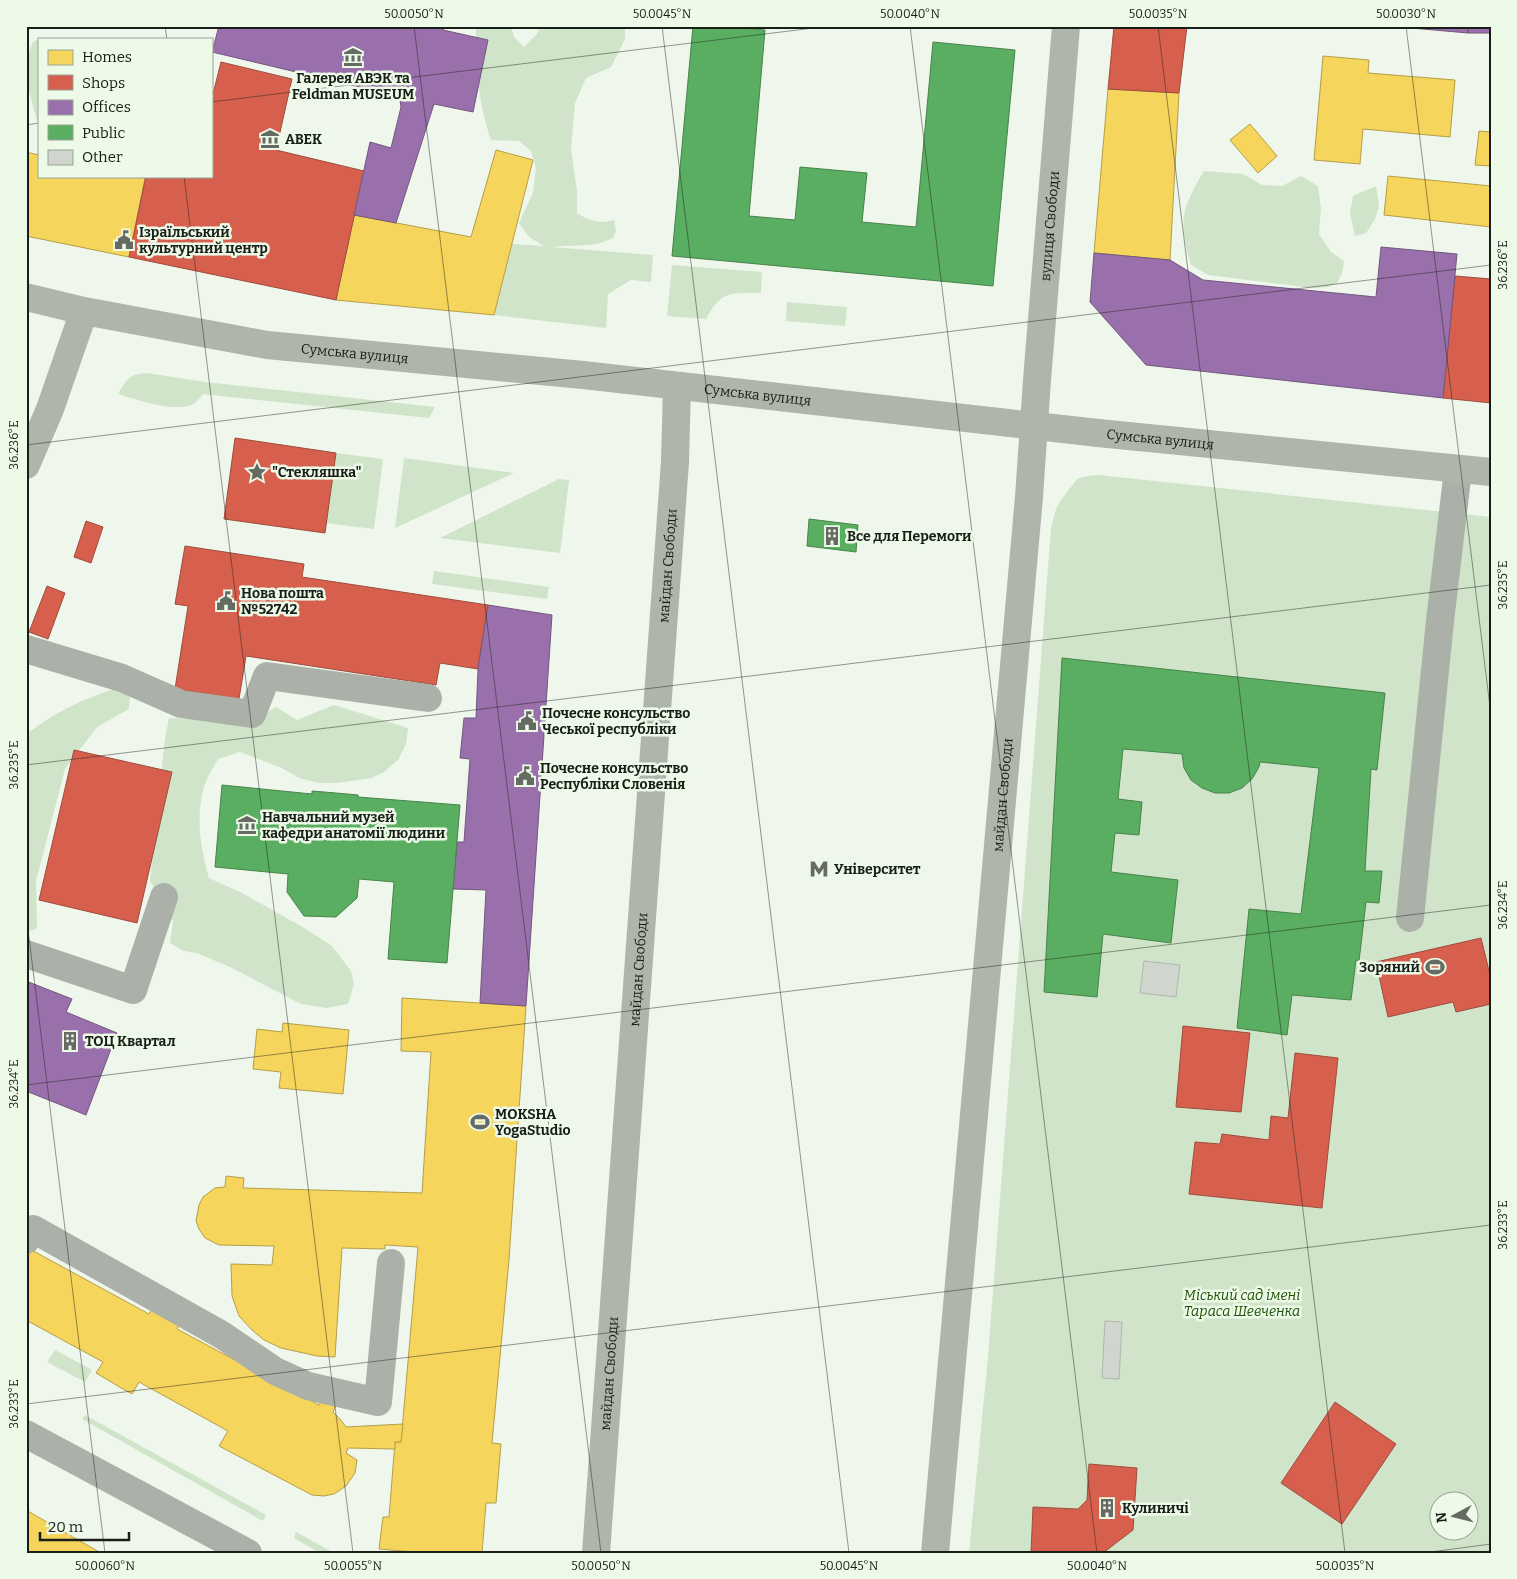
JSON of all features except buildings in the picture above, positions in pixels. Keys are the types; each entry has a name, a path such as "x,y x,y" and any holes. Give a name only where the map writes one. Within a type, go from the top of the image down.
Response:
{"main road":[{"name":"вулиця Свободи","path":"1035,426 1066,26"},
{"name":"Сумська вулиця","path":"26,298 84,311 267,344 677,386 1035,426 1491,472"},
{"path":"26,465 50,409 84,311"},
{"name":"майдан Свободи","path":"596,1553 675,462 677,386"},
{"name":"майдан Свободи","path":"935,1553 1035,426"}],"street":[{"path":"1410,918 1440,621 1458,470"},
{"path":"26,649 92,667 181,704 252,714 267,676 428,698"},
{"path":"26,954 133,990 164,897"},
{"path":"26,1240 33,1229 222,1335 275,1371 308,1386 378,1402 391,1263"},
{"path":"26,1434 248,1553"}],"green space":[{"path":"476,26 511,26 514,37 524,47 537,34 540,26 625,26 625,39 611,67 586,78 575,103 571,149 577,191 577,213 595,221 614,220 616,230 614,237 591,245 551,247 653,255 651,282 631,280 608,294 606,328 494,315 512,244 544,246 529,237 519,223 533,193 536,168 531,151 519,141 491,140 483,112 479,84"},
{"path":"38,40 38,123 26,76 27,58 33,42"},
{"path":"1204,171 1243,174 1262,185 1282,186 1301,176 1318,186 1321,208 1319,234 1331,252 1344,261 1342,273 1337,283 1328,287 1313,288 1208,275 1191,265 1184,238 1184,216 1190,196"},
{"path":"1376,186 1379,206 1375,219 1366,233 1355,236 1350,213 1353,196"},
{"path":"672,265 762,272 761,293 728,295 717,303 706,319 667,316"},
{"path":"787,302 847,307 845,326 786,321"},
{"path":"147,373 205,382 435,407 429,418 203,394 195,403 187,406 168,407 118,394 129,378"},
{"path":"336,453 383,459 374,529 326,523"},
{"path":"404,458 514,473 395,528"},
{"name":"Міський сад імені Тараса Шевченка","path":"1098,475 1491,517 1491,1553 969,1553 988,1357 1051,528 1056,509 1077,479"},
{"path":"559,479 569,480 560,553 440,538"},
{"path":"434,571 549,587 547,599 432,584"},
{"path":"125,685 130,694 129,709 97,727 65,769 36,881 37,928 26,933 26,735 61,711"},
{"path":"334,705 408,728 406,744 398,760 384,772 372,778 337,783 319,783 299,778 282,768 240,752 218,759 204,787 200,810 200,833 209,878 242,893 332,946 351,971 354,984 348,1004 327,1008 301,1004 232,968 197,953 184,951 170,943 173,921 150,881 165,739 169,718 251,722 276,707 297,720"},
{"path":"55,1350 92,1370 85,1382 47,1362"},
{"path":"85,1415 266,1515 263,1521 82,1419"},
{"path":"296,1532 334,1553 320,1553 294,1538"}],"place":[{"name":"Галерея АВЭК та Feldman MUSEUM","path":"353,57"},
{"name":"АВЕК","path":"270,139"},
{"name":"Ізраїльський культурний центр","path":"124,240"},
{"name":"\"Стекляшка\"","path":"257,472"},
{"name":"Все для Перемоги","path":"832,536"},
{"name":"Нова пошта №52742","path":"226,601"},
{"name":"Почесне консульство Чеської республіки","path":"527,721"},
{"name":"Почесне консульство Республіки Словенія","path":"525,776"},
{"name":"Навчальний музей кафедри анатомії людини","path":"247,825"},
{"name":"Університет","path":"819,869"},
{"name":"Зоряний","path":"1435,967"},
{"name":"ТОЦ Квартал","path":"70,1041"},
{"name":"MOKSHA YogaStudio","path":"480,1122"},
{"name":"Кулиничі","path":"1107,1508"}]}
